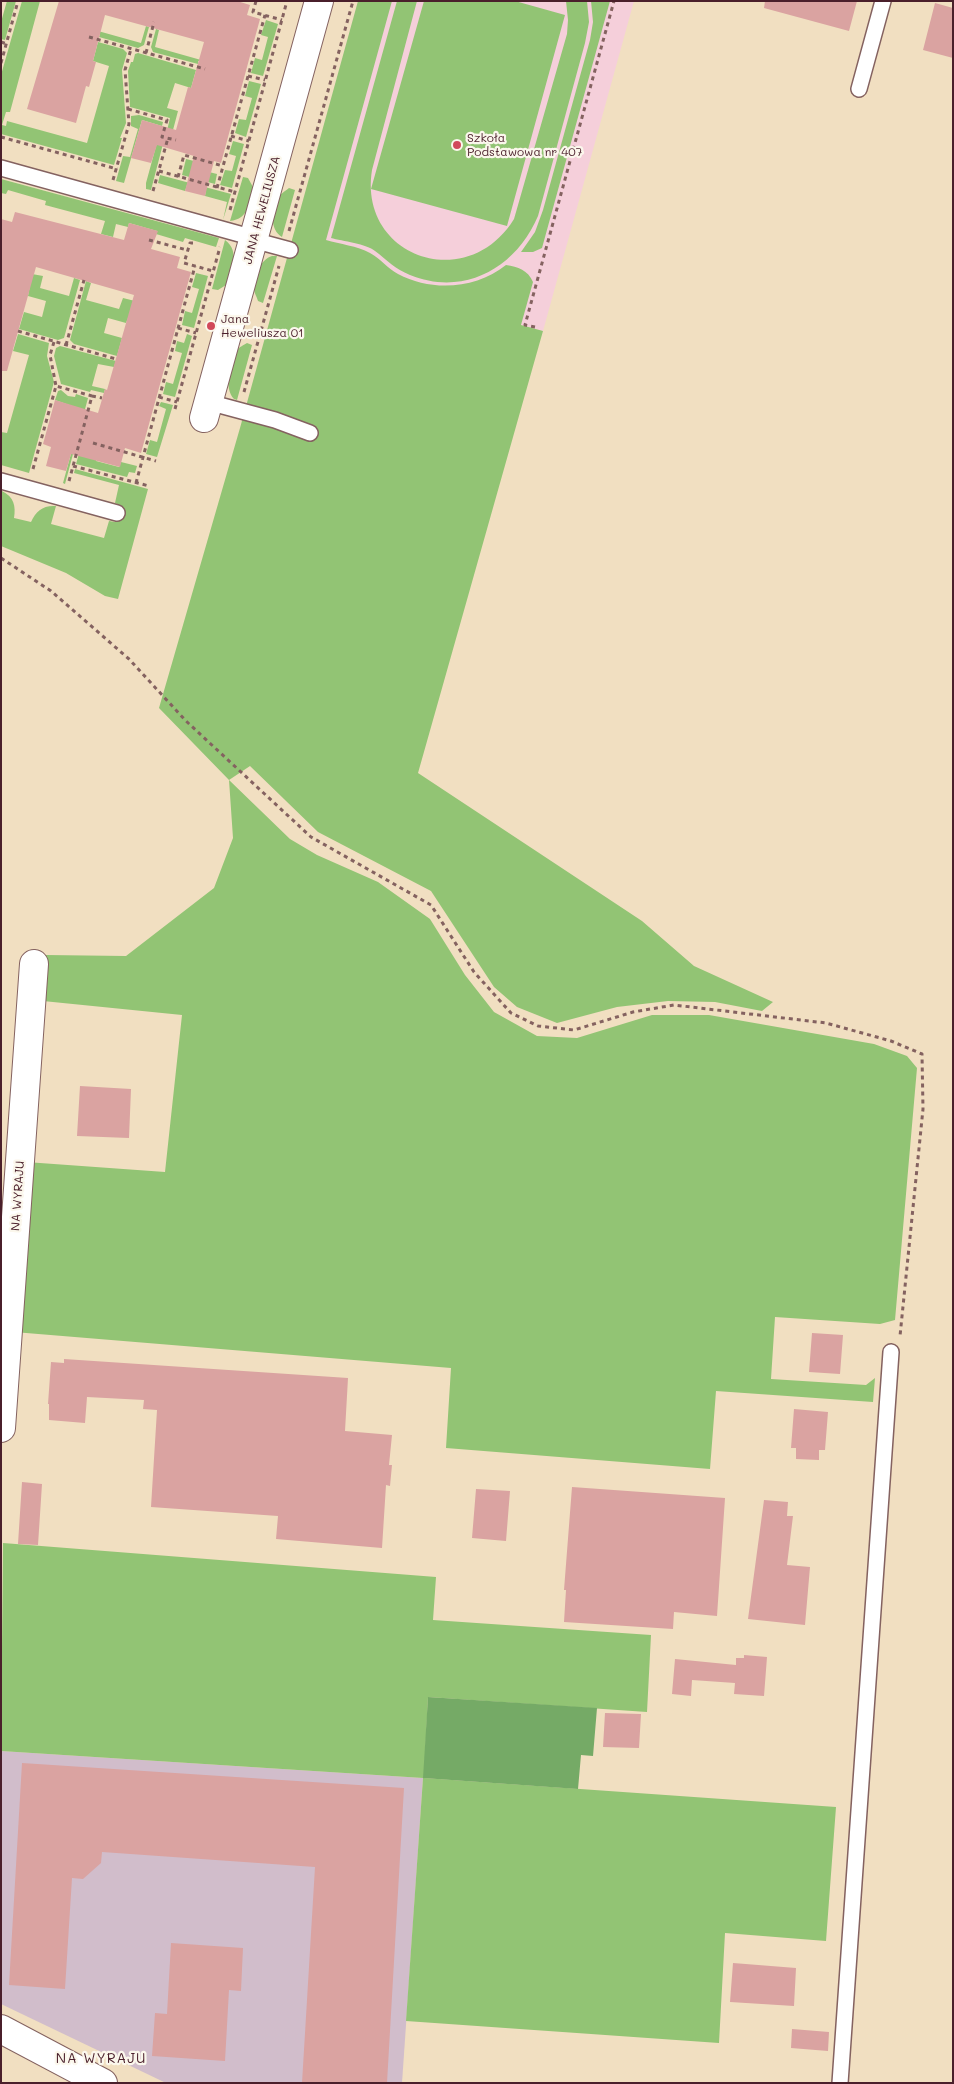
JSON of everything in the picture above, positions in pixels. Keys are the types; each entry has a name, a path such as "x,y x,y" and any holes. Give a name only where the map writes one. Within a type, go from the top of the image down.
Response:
{"street":[{"name":"JANA HEWELIUSZA","path":"206,410 319,1"},
{"name":"NA WYRAJU","path":"1,1428 34,964"},
{"path":"1,2029 103,2083"}],"lane":[{"path":"859,89 883,1"},
{"path":"1,168 254,239 288,244"},
{"path":"206,410 274,420 310,433"},
{"path":"1,481 117,513"},
{"path":"840,2083 891,1352"}],"path":[{"path":"1,63 18,1"},
{"path":"256,1 253,12 282,20"},
{"path":"229,211 287,1"},
{"path":"288,244 352,1"},
{"path":"535,327 525,324 614,1"},
{"path":"217,188 265,15"},
{"path":"146,53 154,22"},
{"path":"90,37 205,69"},
{"path":"1,42 7,44"},
{"path":"108,198 129,124 125,70 131,48"},
{"path":"248,76 266,80"},
{"path":"128,109 167,120 162,137 176,140"},
{"path":"231,136 249,141"},
{"path":"1,137 116,169"},
{"path":"148,209 168,138"},
{"path":"178,176 184,155 223,166"},
{"path":"159,171 235,192"},
{"path":"175,409 222,239"},
{"path":"149,240 187,250"},
{"path":"197,244 190,243 184,263 213,271"},
{"path":"211,248 219,250"},
{"path":"242,401 280,265"},
{"path":"136,483 195,266"},
{"path":"66,344 84,280"},
{"path":"178,328 196,333"},
{"path":"18,332 116,359"},
{"path":"31,477 56,386 50,355 54,342"},
{"path":"56,386 102,398"},
{"path":"64,499 92,396"},
{"path":"159,397 177,402"},
{"path":"93,443 156,461"},
{"path":"73,466 149,486"},
{"path":"1,558 51,591 129,659 186,721 311,837 431,905 474,972 511,1013 538,1026 574,1030 633,1012 674,1005 826,1023 892,1041 922,1054 923,1109 902,1333 891,1352"}],"shaded area":[{"name":"Szkoła Podstawowa nr 407","path":"358,1 634,1 543,331 287,261"},
{"path":"1,1751 423,1778 402,2083 166,2083 1,2004"}],"green space":[{"path":"7,1 16,1 5,40 1,39 1,22"},
{"path":"22,1 40,1 10,112 6,112 2,125 6,126 7,121 87,143 109,66 93,61 98,42 123,49 127,53 122,70 126,123 120,138 122,138 114,165 1,134 1,75"},
{"path":"358,1 392,1 326,240 354,247 374,255 398,274 425,284 454,285 468,283 494,273 506,265 518,268 525,272 533,282 521,325 543,331 418,773 642,921 694,966 773,1002 762,1011 715,1002 668,1001 617,1007 557,1023 517,1007 494,987 431,891 318,832 250,766 229,780 159,708 240,428"},
{"path":"397,1 417,1 372,170 372,200 382,225 398,244 420,256 445,260 470,256 494,242 514,219 567,34 566,1 587,1 589,22 585,43 538,216 516,250 502,263 486,273 468,280 450,282 430,281 410,275 395,267 371,249 331,238"},
{"path":"424,1 515,1 565,15 507,226 371,189"},
{"path":"591,1 610,1 542,248 533,252 521,252 535,232 543,210 590,40 593,22"},
{"path":"266,20 278,24 263,76 251,73 255,58 262,60 268,37 261,35"},
{"path":"146,26 149,27 144,45 138,48 99,37 100,34 98,33 98,31 141,43"},
{"path":"156,29 159,30 155,47 201,60 201,62 198,61 198,64 153,52 151,47"},
{"path":"138,53 196,70 191,88 175,83 167,108 178,111 173,130 166,135 170,118 130,107 128,71 135,54"},
{"path":"249,81 261,84 246,137 235,133 239,119 246,120 252,98 245,96"},
{"path":"139,115 163,122 162,126 142,120 124,183 116,181 123,156 130,157 138,129 131,126 131,116"},
{"path":"158,139 164,140 151,190 146,189 146,183"},
{"path":"233,141 244,144 232,188 220,185 225,170 232,171 236,156 229,154"},
{"path":"186,159 202,163 201,170 217,174 215,184 182,175"},
{"path":"160,175 231,194 223,220 227,202 205,196 206,190 187,185 185,191 158,183"},
{"path":"243,177 248,178 253,187 248,209 241,217 230,221"},
{"path":"1,179 219,238 216,247 185,238 183,242 156,234 157,231 129,223 128,227 116,224 113,237 101,234 105,221 45,205 46,201 8,190 6,194 1,193"},
{"path":"289,188 295,190 282,237 275,230 273,214 277,199"},
{"path":"225,240 233,250 232,267 226,285 218,290 212,289"},
{"path":"272,256 277,256 263,303 258,301 253,285 255,275 261,265"},
{"path":"196,273 208,276 194,328 182,325 185,311 192,313 199,289 192,287"},
{"path":"32,274 43,276 40,288 69,296 74,278 80,280 64,338 58,340 19,329 24,312 42,317 46,301 28,296"},
{"path":"86,281 91,283 86,300 119,309 123,298 135,301 126,323 108,318 104,333 122,338 117,356 74,344 70,340"},
{"path":"18,334 49,343 47,356 54,382 29,473 1,465 1,432 7,433 29,355 13,351"},
{"path":"187,334 192,336 175,397 163,394 166,382 173,384 182,353 175,351 177,341 184,343"},
{"path":"247,343 252,345 237,400 234,399 229,389 229,368 237,350"},
{"path":"60,346 116,361 114,367 98,364 92,386 105,389 104,393 91,390 90,392 61,384 54,356 56,348"},
{"path":"61,390 68,396 75,397 76,394 88,398 65,484 63,483 83,410 55,400 58,391"},
{"path":"161,402 173,405 157,457 146,454 150,440 157,442 166,409 159,406"},
{"path":"91,412 97,455 96,461 119,467 121,462 137,466 135,473 129,472 127,477 76,464"},
{"path":"75,469 148,489 118,599 105,596 66,573 1,546 2,491 12,499 15,510 14,518 31,522 40,510 56,506 51,524 104,538 109,521 115,522 120,505 115,503 119,485 74,473"},
{"path":"229,780 290,839 317,855 378,882 430,919 465,975 494,1012 537,1036 577,1038 652,1015 709,1015 874,1044 907,1056 917,1068 895,1320 880,1324 775,1317 771,1379 866,1385 875,1378 873,1402 716,1391 710,1469 446,1448 451,1368 14,1332 26,1162 165,1172 182,1015 43,1001 46,955 126,956 214,888 233,838"},
{"path":"3,1543 436,1577 433,1620 651,1635 647,1712 428,1697 424,1778 836,1807 826,1941 725,1933 719,2043 406,2021 423,1778 1,1751"},
{"path":"428,1697 597,1708 593,1756 581,1755 578,1789 423,1778"}],"building":[{"path":"59,1 237,1 250,5 247,15 260,19 221,163 214,161 205,196 185,191 194,156 157,145 151,163 131,158 142,120 176,130 188,87 191,88 204,42 105,15 93,61 96,62 89,87 86,86 76,123 27,109"},
{"path":"765,1 857,1 849,31 764,8"},
{"path":"935,3 953,8 953,58 923,50"},
{"path":"15,212 124,240 129,223 158,231 151,249 180,257 177,268 191,272 141,453 125,448 120,467 71,454 66,471 46,466 51,447 43,444 55,400 98,413 105,389 107,390 134,295 36,267 7,371 1,371 1,219 12,222"},
{"path":"80,1086 131,1089 129,1138 77,1136"},
{"path":"812,1333 843,1335 840,1374 809,1372"},
{"path":"64,1359 348,1378 345,1431 392,1435 389,1465 392,1465 390,1486 386,1485 382,1548 276,1539 278,1516 151,1507 157,1410 143,1409 144,1400 87,1397 85,1423 49,1420 48,1404 51,1362 64,1363"},
{"path":"794,1409 828,1412 825,1450 819,1450 819,1460 796,1459 796,1448 791,1448"},
{"path":"22,1482 42,1484 38,1545 18,1544"},
{"path":"572,1487 725,1498 717,1616 674,1612 673,1629 564,1622 566,1590 564,1590"},
{"path":"476,1489 510,1491 506,1541 472,1538"},
{"path":"764,1500 788,1502 787,1516 793,1516 787,1565 810,1567 805,1625 748,1619"},
{"path":"744,1655 767,1657 764,1696 734,1694 735,1683 692,1680 691,1696 672,1694 675,1659 736,1665 736,1658 744,1658"},
{"path":"605,1713 641,1714 639,1748 603,1747"},
{"path":"22,1763 404,1788 387,2083 302,2083 315,1867 102,1852 101,1863 83,1879 72,1878 65,1989 9,1985"},
{"path":"171,1943 243,1948 241,1991 229,1990 225,2061 152,2056 155,2013 167,2014"},
{"path":"733,1963 796,1968 794,2006 730,2002"},
{"path":"792,2029 829,2032 828,2051 791,2048"}],"place":[{"name":"Szkoła Podstawowa nr 407","path":"457,145"},
{"name":"Jana Heweliusza 01","path":"211,326"}],"district":[{"name":"NA WYRAJU","path":"101,2059"}]}
